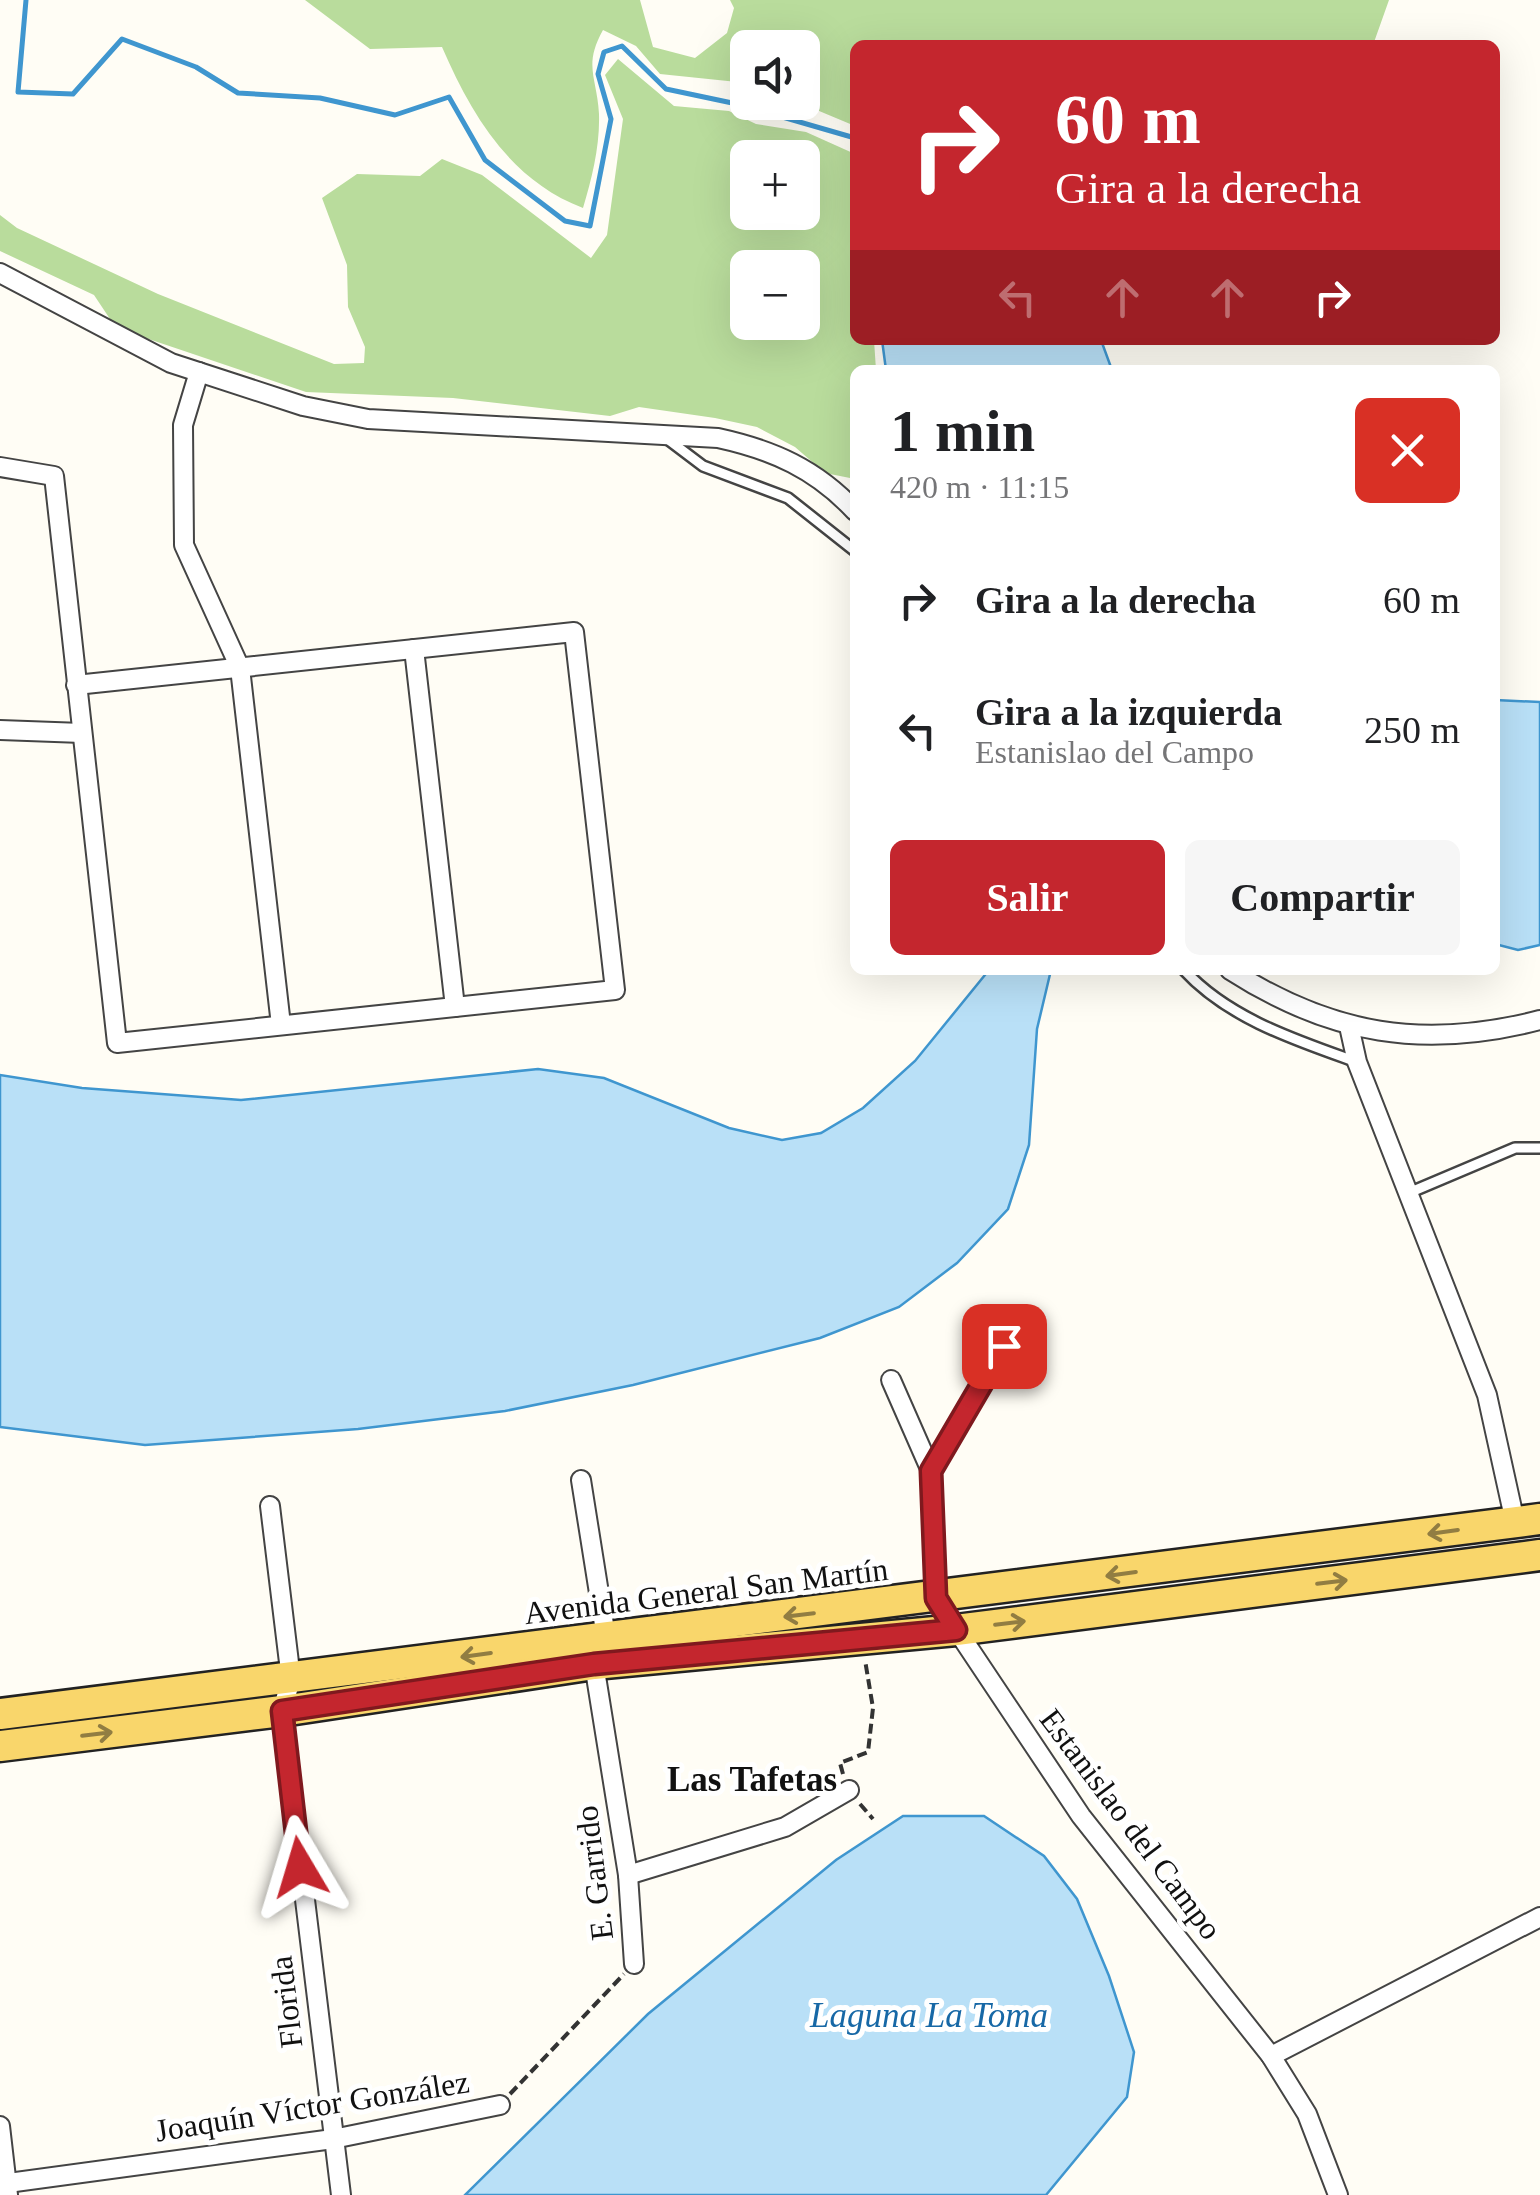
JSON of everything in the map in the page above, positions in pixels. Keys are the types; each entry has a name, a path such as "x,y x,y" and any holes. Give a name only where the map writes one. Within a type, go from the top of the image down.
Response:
{"main road":[{"name":"Avenida General San Martín","path":"0,1746 282,1711 600,1651 936,1598 1528,1520"},
{"name":"Avenida General San Martín","path":"0,1714 291,1679 600,1651 862,1639 956,1630 1540,1555"}],"street":[{"path":"0,274 68,306 134,346 303,406 368,418 718,438 762,447 802,466 850,507"},
{"path":"200,372 183,425 184,545 240,668 280,1025"},
{"path":"0,467 54,476 76,685 117,1042 615,990 574,632 76,685"},
{"path":"414,649 455,1007"},
{"path":"0,730 82,733"},
{"path":"1238,975 1268,994 1349,1026 1409,1037 1478,1034 1540,1020"},
{"path":"1349,1026 1357,1062 1412,1192 1487,1394 1528,1520"},
{"path":"931,1471 1022,1315"},
{"name":"Estanislao del Campo","path":"891,1380 931,1471 936,1598 1081,1816 1272,2056 1307,2114 1338,2195"},
{"name":"E. Garrido","path":"582,1480 628,1875 634,1964"},
{"name":"Florida","path":"270,1506 291,1679 282,1711 341,2195"},
{"path":"628,1875 785,1827 848,1790"},
{"path":"1272,2056 1540,1917"},
{"name":"Joaquín Víctor González","path":"5,2187 333,2139 500,2105"},
{"path":"0,2126 5,2187"}],"lane":[{"path":"663,435 703,466 788,498 850,547"},
{"path":"1190,975 1230,1007 1283,1036 1357,1062"},
{"path":"1412,1192 1514,1148 1540,1148"}],"path":[{"path":"862,1639 872,1708 868,1752 840,1763 848,1790 873,1819"},
{"name":"Joaquín Víctor González","path":"500,2105 634,1964"}],"green space":[{"path":"305,0 640,0 653,47 695,58 727,33 734,8 730,0 1389,0 1375,40 850,40 850,124 820,111 820,30 730,30 730,81 660,74 636,46 603,30 592,63 598,138 583,208 534,181 496,143 466,97 442,47 370,49"},
{"path":"618,59 674,106 729,111 730,120 806,132 850,152 850,345 874,345 876,365 850,365 850,478 825,473 795,447 757,427 715,418 639,407 610,416 453,398 306,392 116,328 94,295 0,251 0,215 17,228 158,294 334,364 364,363 365,347 348,307 347,265 322,198 357,174 420,176 442,159 482,175 591,258 607,235 623,119 605,75"}],"water":[{"path":"883,345 1103,345 1110,365 885,365"},
{"path":"1500,700 1540,702 1540,945 1518,950 1500,945"},
{"path":"985,975 1050,975 1037,1029 1029,1145 1008,1209 957,1263 899,1307 820,1338 633,1385 505,1411 358,1429 145,1445 0,1427 0,1075 82,1088 241,1100 538,1069 604,1078 729,1128 782,1140 821,1133 863,1108 915,1061"},
{"name":"Laguna La Toma","path":"903,1816 984,1816 1044,1856 1077,1899 1109,1976 1134,2052 1127,2097 1046,2195 465,2195 648,2014 836,1860"}],"waterway":[{"path":"26,0 18,92 73,94 122,39 196,67 238,93 320,98 395,115 449,97 485,160 565,221 590,226 611,119 598,74 604,52 622,46 666,89 737,104 850,137"}],"district":[{"name":"Las Tafetas","path":"752,1779"}],"route":[{"path":"300,1867 282,1711 594,1664 956,1630 936,1598 931,1471 1004,1346"}]}
